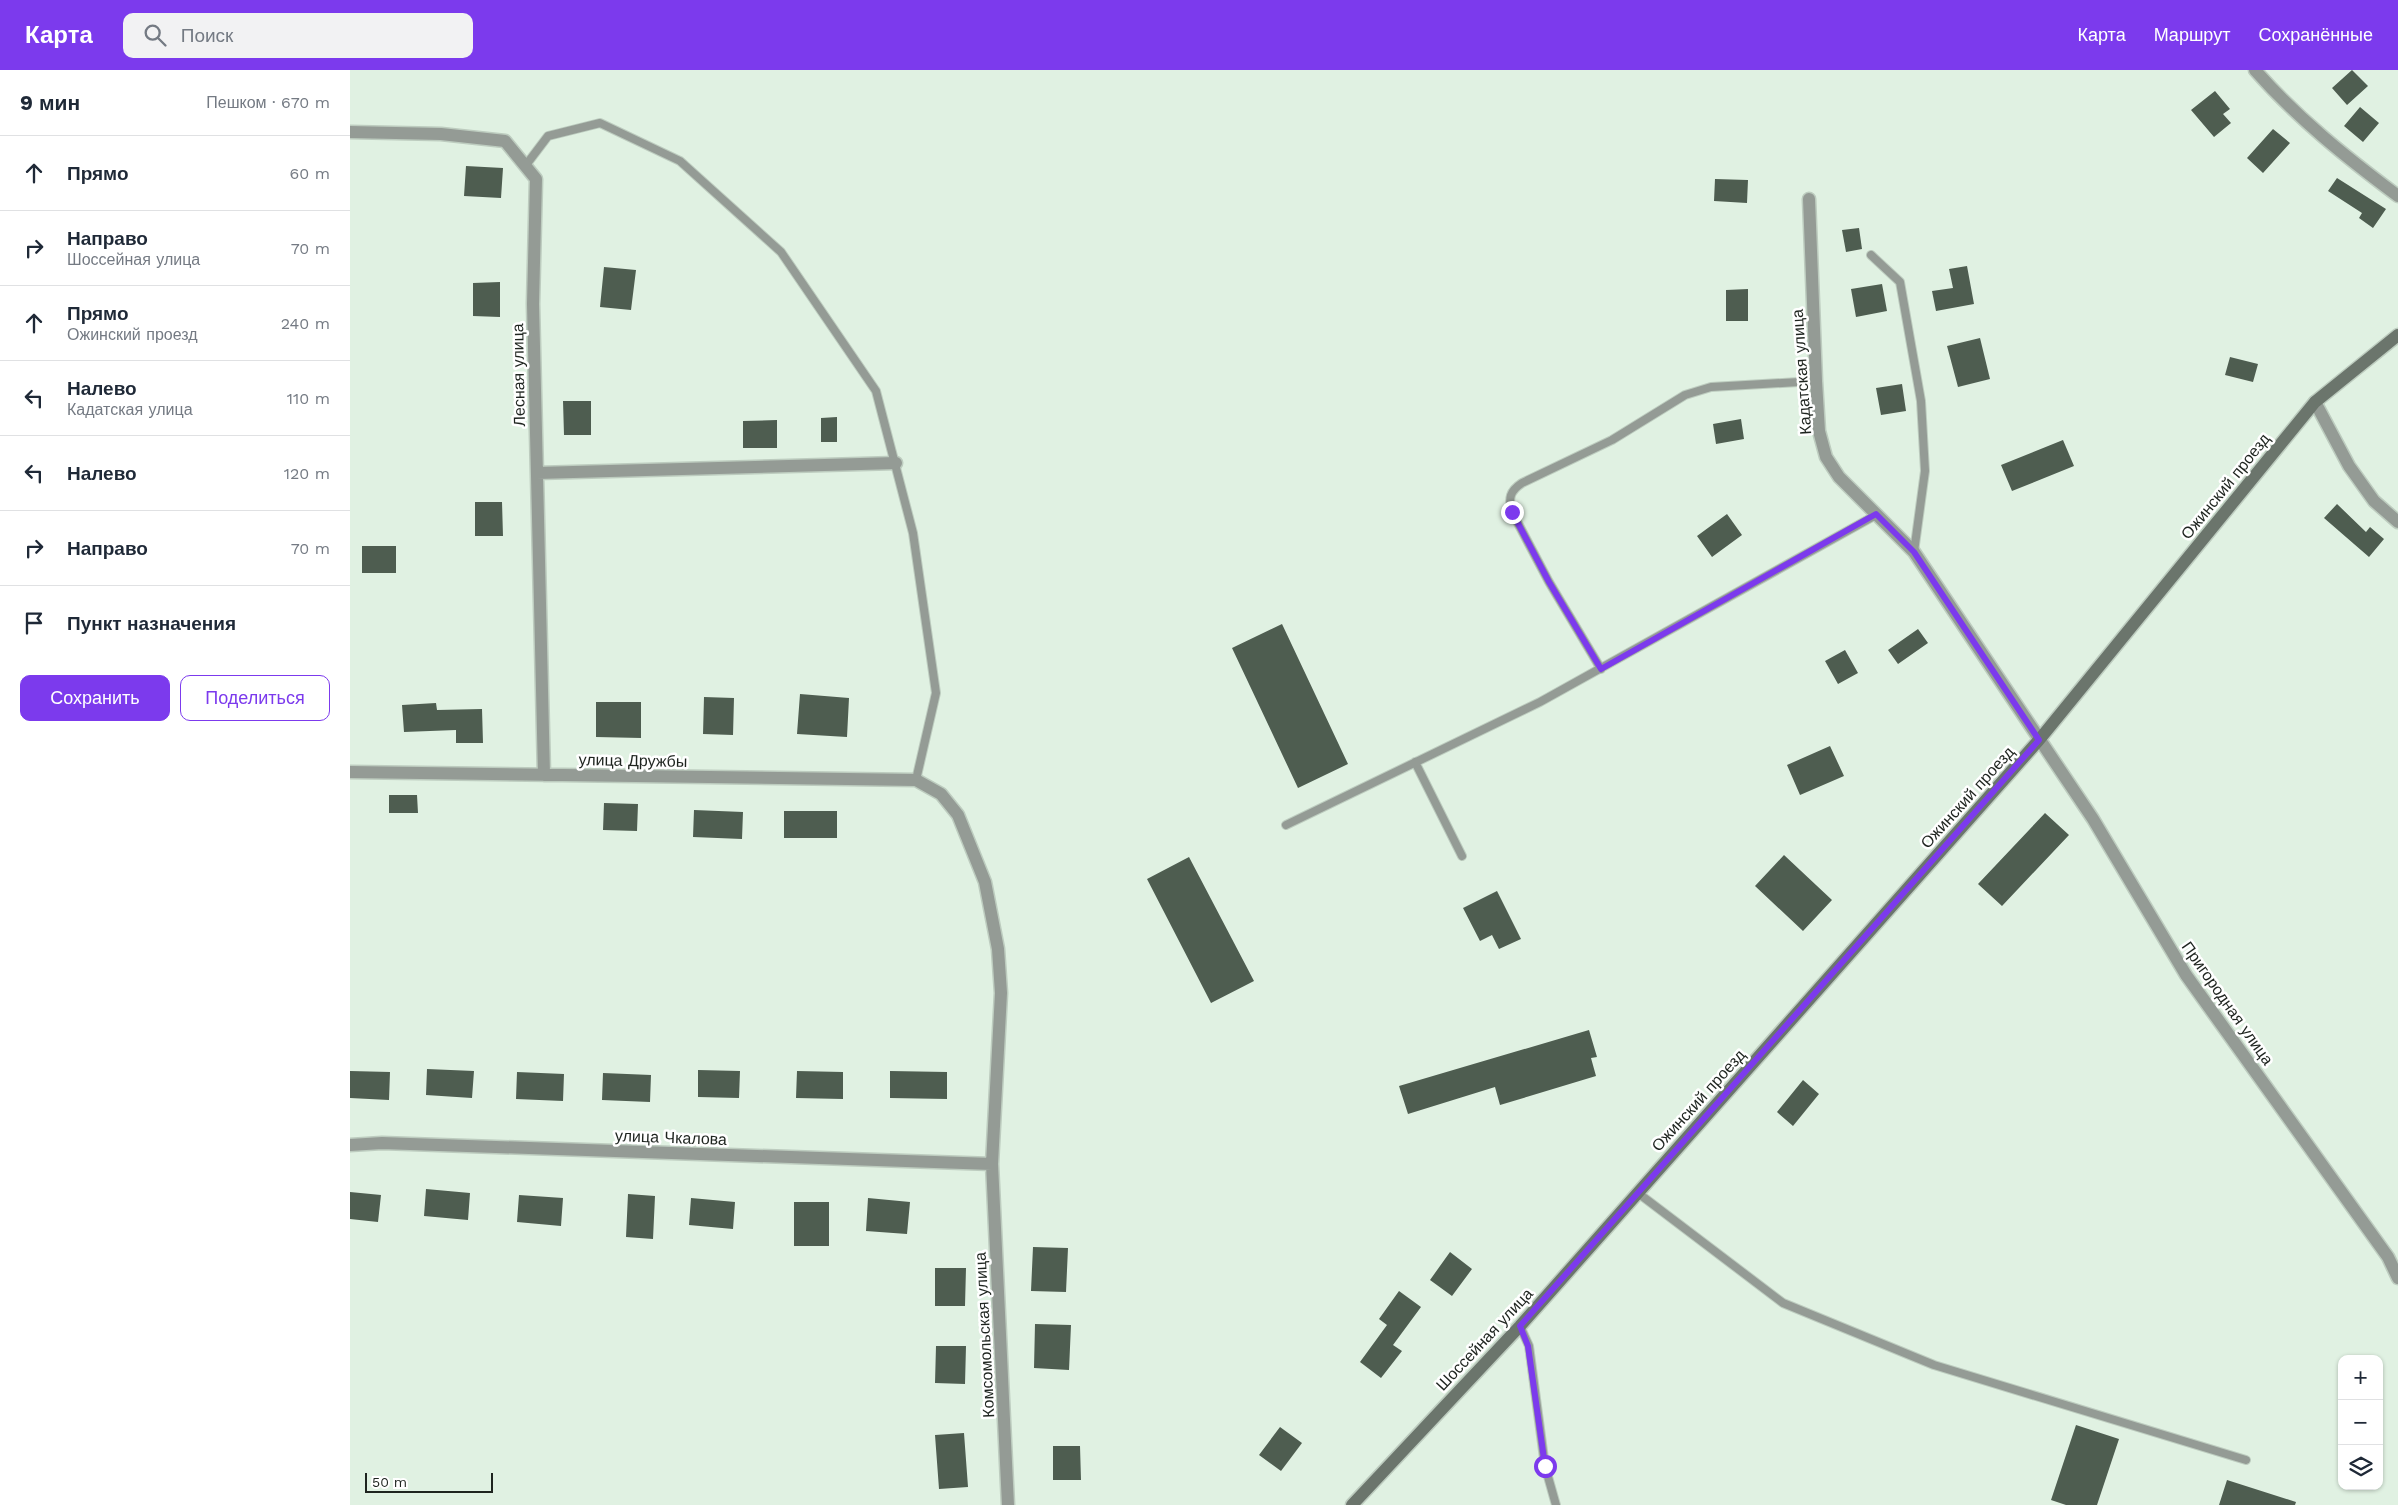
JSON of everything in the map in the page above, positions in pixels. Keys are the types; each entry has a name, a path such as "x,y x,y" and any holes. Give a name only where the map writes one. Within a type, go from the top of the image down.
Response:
{"main road":[{"name":"Ожинский проезд","path":"1638,1193 2039,740 2314,402 2398,335"},
{"name":"Шоссейная улица","path":"1352,1505 1520,1326 1638,1193"}],"street":[{"path":"2255,70 2277,95 2354,164 2398,196"},
{"name":"Лесная улица","path":"350,132 441,134 505,141 536,179 533,304 544,775"},
{"name":"Кадатская улица","path":"1809,199 1819,431 1826,457 1839,477 1914,552 2039,740"},
{"path":"2314,402 2349,466 2374,500 2398,522"},
{"path":"537,473 896,463"},
{"name":"Пригородная улица","path":"2039,740 2093,819 2186,975 2388,1258 2398,1278"},
{"name":"улица Дружбы","path":"350,772 916,780"},
{"name":"Комсомольская улица","path":"916,780 941,794 958,815 985,882 998,949 1001,993 992,1164 1008,1505"},
{"name":"улица Чкалова","path":"350,1145 382,1143 992,1164"}],"lane":[{"path":"526,165 548,136 600,122 680,161 782,252 876,391 913,532 936,693 916,780"},
{"path":"1871,255 1900,282 1921,401 1925,471 1914,552"},
{"path":"1601,669 1549,582 1512,512 1509,500 1513,489 1612,440 1685,395 1711,387 1816,381"},
{"path":"1286,825 1540,702 1876,514"},
{"path":"1415,762 1462,856"},
{"path":"1638,1193 1783,1303 1934,1365 2246,1460"},
{"path":"1520,1326 1528,1346 1545,1466 1556,1505"}],"building":[{"path":"2352,70 2368,86 2347,105 2332,88"},
{"path":"2215,91 2230,109 2223,114 2231,123 2214,137 2191,110"},
{"path":"2360,107 2379,123 2363,142 2344,126"},
{"path":"2273,129 2290,143 2263,173 2247,158"},
{"path":"466,166 503,168 501,198 464,196"},
{"path":"2337,178 2386,209 2373,228 2359,218 2362,213 2328,191"},
{"path":"1715,179 1748,180 1747,203 1714,201"},
{"path":"1859,228 1862,249 1846,252 1842,230"},
{"path":"1967,266 1974,304 1936,311 1932,291 1953,288 1949,269"},
{"path":"604,267 636,270 631,310 600,307"},
{"path":"500,282 500,317 473,316 473,283"},
{"path":"1882,284 1887,311 1856,317 1851,289"},
{"path":"1748,289 1748,321 1726,321 1726,290"},
{"path":"1980,338 1990,379 1958,387 1947,346"},
{"path":"2230,357 2258,364 2253,382 2225,375"},
{"path":"1902,384 1906,411 1881,415 1876,388"},
{"path":"563,401 591,401 591,435 564,435"},
{"path":"837,417 837,442 821,442 821,418"},
{"path":"1741,419 1744,439 1716,444 1713,424"},
{"path":"777,420 777,448 743,448 743,421"},
{"path":"2063,440 2074,466 2012,491 2001,465"},
{"path":"475,502 502,502 503,536 475,536"},
{"path":"2337,504 2366,532 2370,527 2384,539 2369,557 2324,518"},
{"path":"1727,514 1742,535 1712,557 1697,536"},
{"path":"362,546 396,546 396,573 362,573"},
{"path":"1282,624 1348,764 1298,788 1232,648"},
{"path":"1918,629 1928,643 1898,664 1888,650"},
{"path":"1845,650 1858,673 1838,684 1825,661"},
{"path":"800,694 849,698 847,737 797,734"},
{"path":"704,697 734,698 733,735 703,734"},
{"path":"596,702 641,702 641,738 596,737"},
{"path":"436,703 437,710 482,709 483,743 456,743 456,730 404,732 402,705"},
{"path":"1830,746 1844,776 1800,795 1787,765"},
{"path":"389,795 417,795 418,813 389,813"},
{"path":"604,803 638,804 637,831 603,830"},
{"path":"694,810 743,812 742,839 693,837"},
{"path":"784,811 837,811 837,838 784,838"},
{"path":"2045,813 2069,835 2002,906 1978,884"},
{"path":"1784,855 1832,900 1803,931 1755,886"},
{"path":"1189,857 1254,981 1211,1003 1147,879"},
{"path":"1497,891 1521,939 1499,949 1492,935 1480,941 1463,908"},
{"path":"1589,1030 1597,1057 1591,1058 1596,1076 1500,1105 1495,1087 1408,1114 1399,1086"},
{"path":"427,1069 474,1071 472,1098 426,1095"},
{"path":"698,1070 740,1071 739,1098 698,1097"},
{"path":"350,1071 390,1072 389,1100 350,1098"},
{"path":"797,1071 843,1072 843,1099 796,1098"},
{"path":"890,1071 947,1072 947,1099 890,1098"},
{"path":"517,1072 564,1074 563,1101 516,1099"},
{"path":"603,1073 651,1075 650,1102 602,1100"},
{"path":"1803,1080 1819,1094 1793,1126 1777,1112"},
{"path":"426,1189 470,1193 468,1220 424,1216"},
{"path":"350,1192 381,1195 378,1222 350,1219"},
{"path":"628,1194 655,1196 653,1239 626,1237"},
{"path":"519,1195 563,1198 561,1226 517,1222"},
{"path":"691,1198 735,1202 733,1229 689,1225"},
{"path":"868,1198 910,1202 907,1234 866,1231"},
{"path":"794,1202 829,1202 829,1246 794,1246"},
{"path":"1033,1247 1068,1248 1066,1292 1031,1291"},
{"path":"1450,1252 1472,1269 1452,1296 1430,1280"},
{"path":"935,1268 966,1268 965,1306 935,1306"},
{"path":"1399,1291 1421,1307 1393,1345 1402,1351 1381,1378 1360,1362 1387,1325 1379,1319"},
{"path":"1035,1324 1071,1325 1069,1370 1034,1368"},
{"path":"936,1346 966,1346 965,1384 935,1383"},
{"path":"2076,1425 2119,1439 2097,1505 2066,1505 2051,1500"},
{"path":"1280,1427 1302,1443 1281,1471 1259,1455"},
{"path":"964,1433 968,1487 939,1489 935,1435"},
{"path":"1053,1446 1080,1446 1081,1480 1053,1480"},
{"path":"2227,1480 2296,1502 2295,1505 2219,1505"}],"route":[{"path":"1512,512 1549,582 1601,669 1876,514 1914,552 2039,740 1520,1326 1528,1346 1545,1466"}]}
